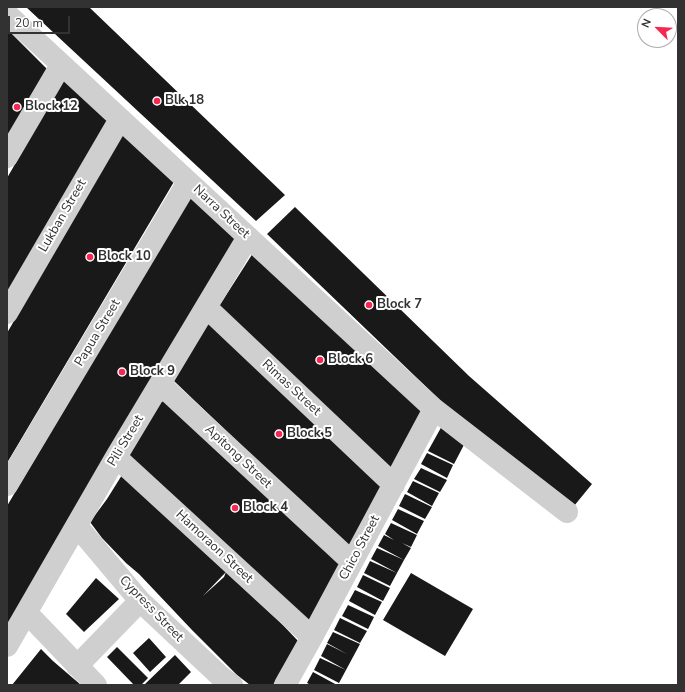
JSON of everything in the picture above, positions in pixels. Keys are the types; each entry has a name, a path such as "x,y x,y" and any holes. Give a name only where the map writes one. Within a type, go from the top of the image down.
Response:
{"street":[{"name":"Narra Street","path":"7,14 434,409 567,512"},
{"path":"7,157 61,65"},
{"name":"Lukban Street","path":"7,313 120,119"},
{"name":"Papua Street","path":"7,485 188,182"},
{"name":"Pili Street","path":"7,646 116,457 248,237"},
{"name":"Rimas Street","path":"206,308 394,485"},
{"name":"Apitong Street","path":"160,384 352,562"},
{"name":"Chico Street","path":"285,685 434,409"},
{"name":"Hamoraon Street","path":"116,457 312,637"},
{"name":"Cypress Street","path":"77,526 140,601 221,682"},
{"path":"77,666 140,601"},
{"path":"27,613 96,685"}],"building":[{"name":"Blk 18","path":"26,7 89,7 285,195 256,221"},
{"name":"Block 12","path":"7,29 49,71 7,143"},
{"path":"66,76 114,121 7,302 7,178"},
{"name":"Block 10","path":"124,131 175,180 7,463 7,333"},
{"name":"Block 9","path":"191,195 237,239 7,630 7,506"},
{"name":"Block 7","path":"295,207 469,376 592,484 574,506 444,404 267,234"},
{"name":"Block 6","path":"253,253 425,410 393,474 216,311"},
{"name":"Block 5","path":"209,322 386,486 352,551 174,381"},
{"name":"Block 4","path":"170,400 346,567 309,625 125,456 160,402"},
{"path":"443,424 467,439 454,464 428,451"},
{"path":"427,453 453,465 447,478 421,464"},
{"path":"421,468 447,480 440,492 414,479"},
{"path":"122,475 281,623 299,642 273,685 250,685 237,675 139,574 126,563 102,538 90,522","holes":["226,572 224,577 203,596"]},
{"path":"413,481 439,493 432,506 407,492"},
{"path":"405,494 432,507 425,519 399,506"},
{"path":"398,509 424,521 417,534 392,520"},
{"path":"391,523 417,535 411,547 402,543 411,548 404,560 378,546 384,535 394,540 385,534"},
{"path":"377,548 404,560 397,573 371,559"},
{"path":"370,561 397,573 390,586 364,573"},
{"path":"411,573 473,609 445,656 383,620"},
{"path":"363,575 390,588 383,601 357,587"},
{"path":"96,578 119,599 84,632 66,614"},
{"path":"355,590 382,602 375,615 349,601"},
{"path":"348,605 374,617 368,629 342,616"},
{"path":"340,618 367,631 360,643 334,630"},
{"path":"333,632 360,644 346,670 321,656 327,644 347,654 327,643"},
{"path":"149,638 166,657 150,672 133,653"},
{"path":"117,647 148,678 141,685 134,685 107,657"},
{"path":"41,649 53,661 81,685 12,685"},
{"path":"175,655 191,672 178,685 144,685"},
{"path":"320,658 346,670 339,683 314,670"},
{"path":"313,672 337,685 311,685 307,683"}],"place":[{"name":"Blk 18","path":"157,101"},
{"name":"Block 12","path":"17,107"},
{"name":"Block 10","path":"90,257"},
{"name":"Block 7","path":"369,305"},
{"name":"Block 6","path":"320,360"},
{"name":"Block 9","path":"122,372"},
{"name":"Block 5","path":"279,434"},
{"name":"Block 4","path":"235,508"}]}
